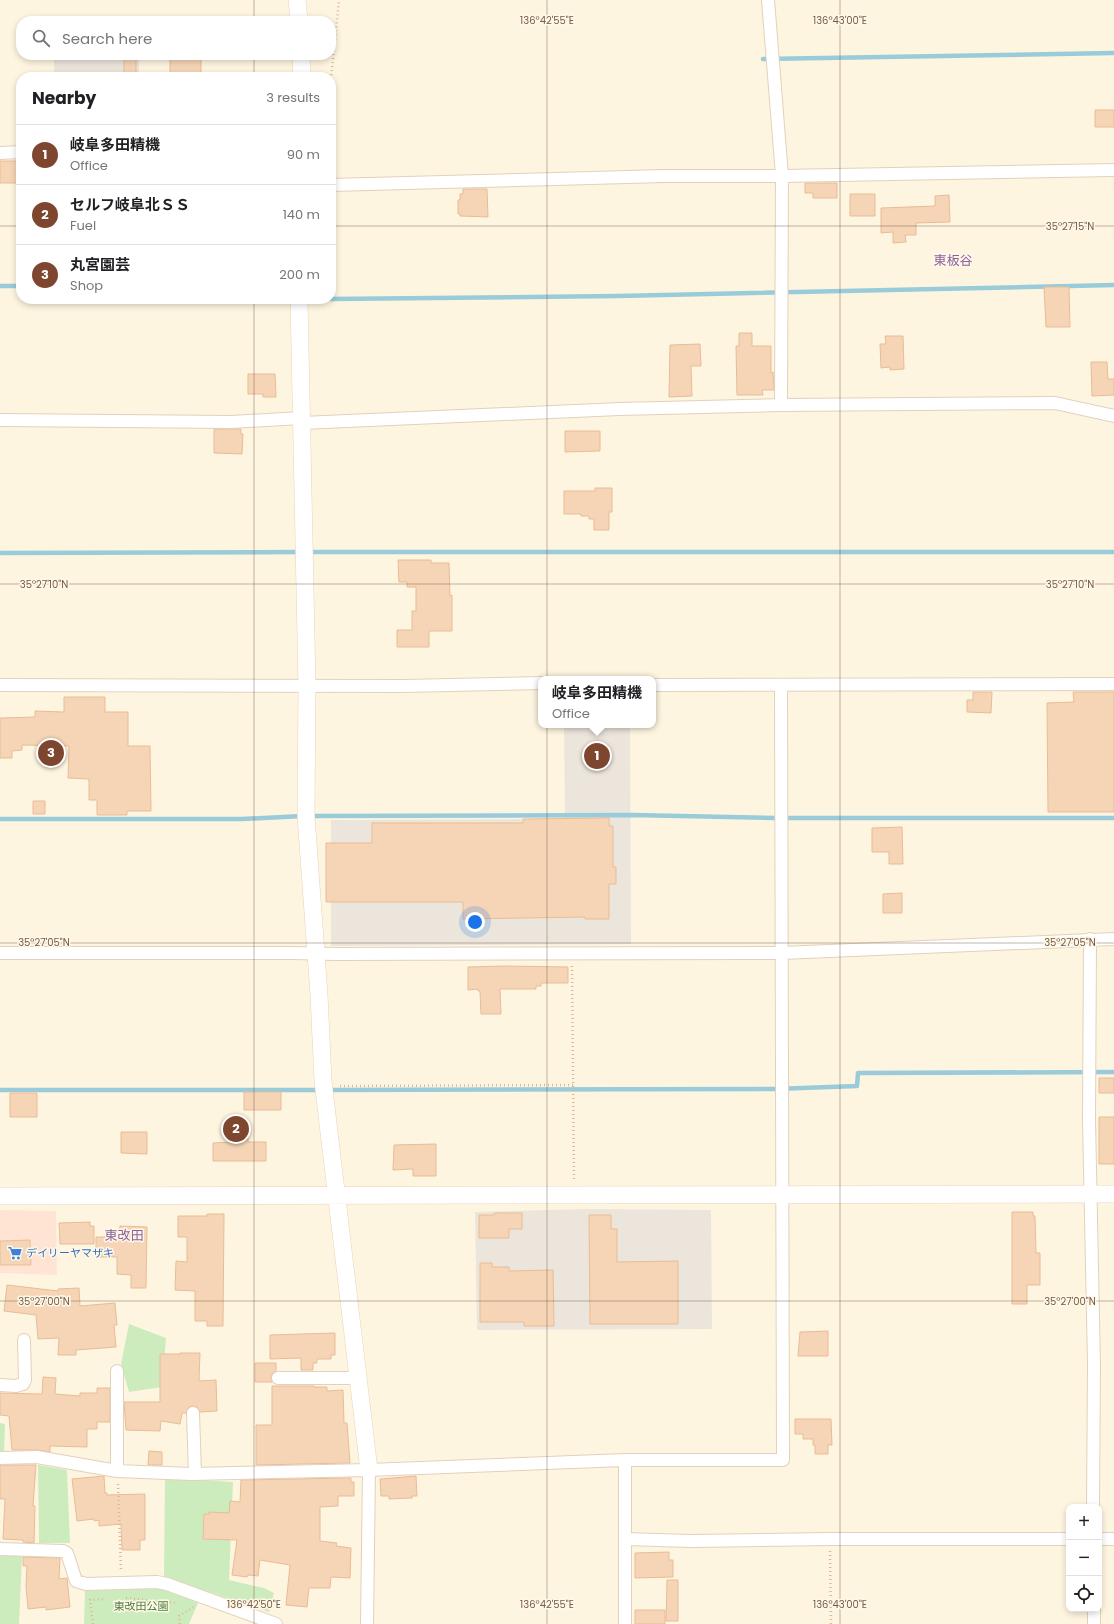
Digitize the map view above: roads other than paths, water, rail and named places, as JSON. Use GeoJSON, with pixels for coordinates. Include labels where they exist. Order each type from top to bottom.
{"type":"FeatureCollection","features":[{"type":"Feature","properties":{"kind":"street"},"geometry":{"type":"LineString","coordinates":[[297,0],[299,16]]}},
{"type":"Feature","properties":{"kind":"street"},"geometry":{"type":"LineString","coordinates":[[768,0],[782,176],[781,405]]}},
{"type":"Feature","properties":{"kind":"street"},"geometry":{"type":"LineString","coordinates":[[301,60],[302,72]]}},
{"type":"Feature","properties":{"kind":"street"},"geometry":{"type":"LineString","coordinates":[[0,152],[16,152]]}},
{"type":"Feature","properties":{"kind":"street"},"geometry":{"type":"LineString","coordinates":[[336,185],[664,176],[782,176],[1114,170]]}},
{"type":"Feature","properties":{"kind":"street"},"geometry":{"type":"LineString","coordinates":[[299,304],[307,686],[306,816],[324,1086],[369,1470],[367,1624]]}},
{"type":"Feature","properties":{"kind":"street"},"geometry":{"type":"LineString","coordinates":[[0,420],[231,422],[781,405],[1055,403],[1114,416]]}},
{"type":"Feature","properties":{"kind":"street"},"geometry":{"type":"LineString","coordinates":[[0,685],[307,686],[538,683]]}},
{"type":"Feature","properties":{"kind":"street"},"geometry":{"type":"LineString","coordinates":[[656,685],[781,686],[1114,684]]}},
{"type":"Feature","properties":{"kind":"street"},"geometry":{"type":"LineString","coordinates":[[0,1458],[37,1457],[117,1471],[195,1474],[369,1470],[625,1460],[783,1460],[784,1194],[781,686]]}},
{"type":"Feature","properties":{"kind":"street"},"geometry":{"type":"LineString","coordinates":[[1090,939],[1089,1194],[1094,1365],[1093,1504]]}},
{"type":"Feature","properties":{"kind":"street"},"geometry":{"type":"LineString","coordinates":[[0,953],[782,953],[1114,939]]}},
{"type":"Feature","properties":{"kind":"street"},"geometry":{"type":"LineString","coordinates":[[0,1196],[1114,1194]]}},
{"type":"Feature","properties":{"kind":"street"},"geometry":{"type":"LineString","coordinates":[[0,1385],[16,1386],[23,1384],[25,1380],[24,1340]]}},
{"type":"Feature","properties":{"kind":"street"},"geometry":{"type":"LineString","coordinates":[[117,1371],[117,1471]]}},
{"type":"Feature","properties":{"kind":"street"},"geometry":{"type":"LineString","coordinates":[[278,1378],[358,1378]]}},
{"type":"Feature","properties":{"kind":"street"},"geometry":{"type":"LineString","coordinates":[[193,1413],[195,1474]]}},
{"type":"Feature","properties":{"kind":"street"},"geometry":{"type":"LineString","coordinates":[[625,1460],[625,1624]]}},
{"type":"Feature","properties":{"kind":"street"},"geometry":{"type":"LineString","coordinates":[[1102,1539],[1114,1538]]}},
{"type":"Feature","properties":{"kind":"street"},"geometry":{"type":"LineString","coordinates":[[625,1539],[690,1541],[830,1539],[1066,1539]]}},
{"type":"Feature","properties":{"kind":"street"},"geometry":{"type":"LineString","coordinates":[[0,1549],[63,1551],[67,1553],[76,1581],[86,1584],[157,1582],[167,1584],[276,1624]]}},
{"type":"Feature","properties":{"kind":"street"},"geometry":{"type":"LineString","coordinates":[[1094,1612],[1094,1624]]}},
{"type":"Feature","properties":{"kind":"waterway"},"geometry":{"type":"LineString","coordinates":[[763,59],[1114,53]]}},
{"type":"Feature","properties":{"kind":"waterway"},"geometry":{"type":"LineString","coordinates":[[336,299],[618,296],[1114,285]]}},
{"type":"Feature","properties":{"kind":"waterway"},"geometry":{"type":"LineString","coordinates":[[0,286],[16,286]]}},
{"type":"Feature","properties":{"kind":"waterway"},"geometry":{"type":"LineString","coordinates":[[0,553],[300,552]]}},
{"type":"Feature","properties":{"kind":"waterway"},"geometry":{"type":"LineString","coordinates":[[308,552],[1114,552]]}},
{"type":"Feature","properties":{"kind":"waterway"},"geometry":{"type":"LineString","coordinates":[[310,816],[633,815],[775,818],[1114,818]]}},
{"type":"Feature","properties":{"kind":"waterway"},"geometry":{"type":"LineString","coordinates":[[0,819],[242,819],[302,816]]}},
{"type":"Feature","properties":{"kind":"waterway"},"geometry":{"type":"LineString","coordinates":[[328,1090],[775,1089],[857,1086],[858,1073],[1114,1072]]}},
{"type":"Feature","properties":{"kind":"waterway"},"geometry":{"type":"LineString","coordinates":[[0,1090],[320,1090]]}},
{"type":"Feature","properties":{"kind":"place","name":"丸宮園芸"},"geometry":{"type":"Point","coordinates":[51,753]}},
{"type":"Feature","properties":{"kind":"place","name":"岐阜多田精機"},"geometry":{"type":"Point","coordinates":[597,756]}},
{"type":"Feature","properties":{"kind":"place","name":"セルフ岐阜北ＳＳ"},"geometry":{"type":"Point","coordinates":[236,1129]}},
{"type":"Feature","properties":{"kind":"place","name":"デイリーヤマザキ"},"geometry":{"type":"Point","coordinates":[15,1253]}},
{"type":"Feature","properties":{"kind":"district","name":"東板谷"},"geometry":{"type":"Point","coordinates":[953,260]}},
{"type":"Feature","properties":{"kind":"district","name":"東改田"},"geometry":{"type":"Point","coordinates":[124,1235]}},
{"type":"Feature","properties":{"kind":"park label","name":"東改田公園"},"geometry":{"type":"Point","coordinates":[141,1606]}}]}
